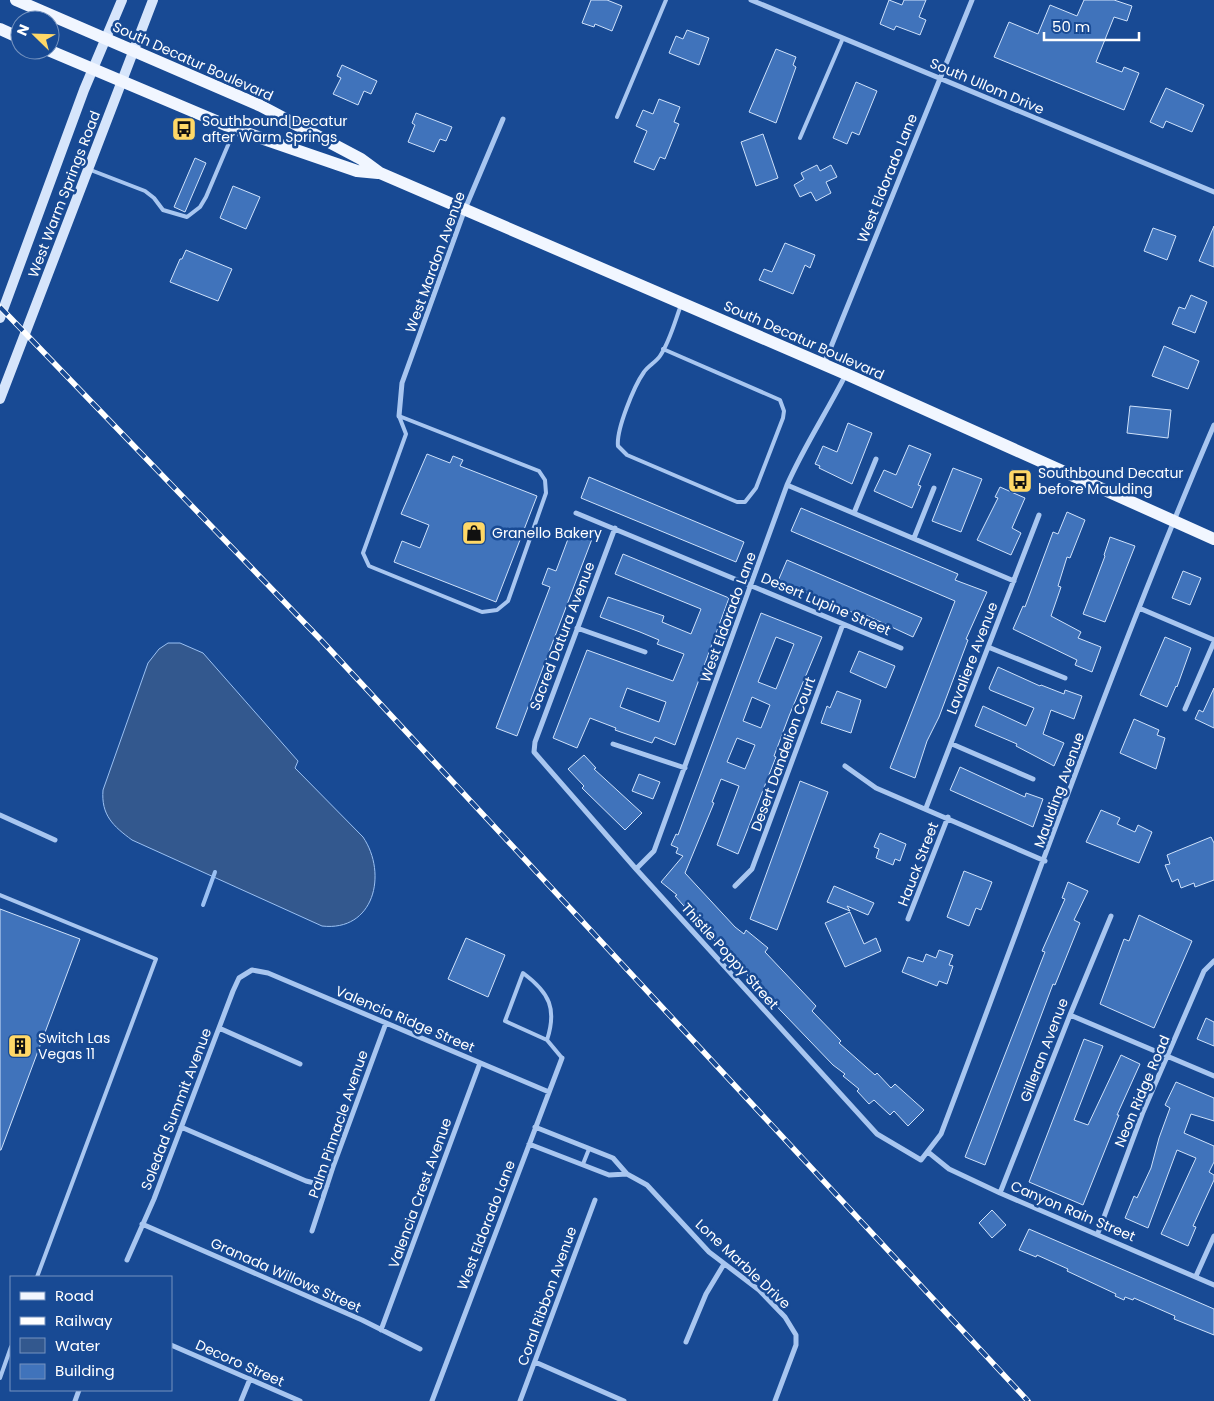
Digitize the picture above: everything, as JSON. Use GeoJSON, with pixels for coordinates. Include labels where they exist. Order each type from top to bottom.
{"type":"FeatureCollection","features":[{"type":"Feature","properties":{"kind":"main road","name":"South Decatur Boulevard"},"geometry":{"type":"LineString","coordinates":[[16,0],[261,106],[361,159],[380,174]]}},
{"type":"Feature","properties":{"kind":"main road","name":"West Warm Springs Road"},"geometry":{"type":"LineString","coordinates":[[0,318],[92,69],[122,0]]}},
{"type":"Feature","properties":{"kind":"main road","name":"West Warm Springs Road"},"geometry":{"type":"LineString","coordinates":[[0,399],[154,0]]}},
{"type":"Feature","properties":{"kind":"main road","name":"South Decatur Boulevard"},"geometry":{"type":"LineString","coordinates":[[60,55],[235,129],[357,171],[380,174],[466,209],[824,364],[1214,539]]}},
{"type":"Feature","properties":{"kind":"street","name":"South Ullom Drive"},"geometry":{"type":"LineString","coordinates":[[751,0],[1214,192]]}},
{"type":"Feature","properties":{"kind":"street","name":"West Eldorado Lane"},"geometry":{"type":"LineString","coordinates":[[824,364],[972,0]]}},
{"type":"Feature","properties":{"kind":"street","name":"West Mardon Avenue"},"geometry":{"type":"LineString","coordinates":[[399,416],[402,383],[466,209],[503,119]]}},
{"type":"Feature","properties":{"kind":"street","name":"West Eldorado Lane"},"geometry":{"type":"LineString","coordinates":[[636,869],[654,851],[787,485],[799,458],[823,420],[846,374]]}},
{"type":"Feature","properties":{"kind":"street","name":"Maulding Avenue"},"geometry":{"type":"LineString","coordinates":[[922,1160],[941,1134],[1173,521],[1214,425]]}},
{"type":"Feature","properties":{"kind":"street"},"geometry":{"type":"LineString","coordinates":[[854,513],[876,459]]}},
{"type":"Feature","properties":{"kind":"street"},"geometry":{"type":"LineString","coordinates":[[787,485],[1014,581]]}},
{"type":"Feature","properties":{"kind":"street"},"geometry":{"type":"LineString","coordinates":[[914,538],[934,488]]}},
{"type":"Feature","properties":{"kind":"street","name":"Desert Lupine Street"},"geometry":{"type":"LineString","coordinates":[[576,513],[901,648]]}},
{"type":"Feature","properties":{"kind":"street","name":"Lavaliere Avenue"},"geometry":{"type":"LineString","coordinates":[[926,808],[1039,515]]}},
{"type":"Feature","properties":{"kind":"street","name":"Sacred Datura Avenue"},"geometry":{"type":"LineString","coordinates":[[534,752],[534,742],[615,528]]}},
{"type":"Feature","properties":{"kind":"street"},"geometry":{"type":"LineString","coordinates":[[1140,608],[1214,641],[1185,709]]}},
{"type":"Feature","properties":{"kind":"street","name":"Desert Dandelion Court"},"geometry":{"type":"LineString","coordinates":[[736,886],[752,870],[843,624]]}},
{"type":"Feature","properties":{"kind":"street"},"geometry":{"type":"LineString","coordinates":[[577,628],[645,652]]}},
{"type":"Feature","properties":{"kind":"street"},"geometry":{"type":"LineString","coordinates":[[988,647],[1065,678]]}},
{"type":"Feature","properties":{"kind":"street"},"geometry":{"type":"LineString","coordinates":[[613,744],[684,768]]}},
{"type":"Feature","properties":{"kind":"street"},"geometry":{"type":"LineString","coordinates":[[952,744],[1033,779]]}},
{"type":"Feature","properties":{"kind":"street","name":"Thistle Poppy Street"},"geometry":{"type":"LineString","coordinates":[[534,752],[636,869],[877,1134],[922,1160]]}},
{"type":"Feature","properties":{"kind":"street","name":"Hauck Street"},"geometry":{"type":"LineString","coordinates":[[845,766],[876,788],[948,817],[1045,861]]}},
{"type":"Feature","properties":{"kind":"street"},"geometry":{"type":"LineString","coordinates":[[0,815],[55,840]]}},
{"type":"Feature","properties":{"kind":"street","name":"Hauck Street"},"geometry":{"type":"LineString","coordinates":[[908,919],[948,817]]}},
{"type":"Feature","properties":{"kind":"street","name":"Gilleran Avenue"},"geometry":{"type":"LineString","coordinates":[[1000,1193],[1111,916]]}},
{"type":"Feature","properties":{"kind":"street","name":"Neon Ridge Road"},"geometry":{"type":"LineString","coordinates":[[1098,1233],[1143,1112],[1204,970],[1214,961]]}},
{"type":"Feature","properties":{"kind":"street","name":"Valencia Ridge Street"},"geometry":{"type":"LineString","coordinates":[[252,970],[268,974],[548,1092]]}},
{"type":"Feature","properties":{"kind":"street","name":"Soledad Summit Avenue"},"geometry":{"type":"LineString","coordinates":[[127,1260],[154,1200],[239,978],[252,970]]}},
{"type":"Feature","properties":{"kind":"street"},"geometry":{"type":"LineString","coordinates":[[1070,1015],[1214,1076]]}},
{"type":"Feature","properties":{"kind":"street","name":"Palm Pinnacle Avenue"},"geometry":{"type":"LineString","coordinates":[[312,1231],[386,1023]]}},
{"type":"Feature","properties":{"kind":"street"},"geometry":{"type":"LineString","coordinates":[[219,1028],[300,1064]]}},
{"type":"Feature","properties":{"kind":"street","name":"West Eldorado Lane"},"geometry":{"type":"LineString","coordinates":[[432,1401],[562,1058]]}},
{"type":"Feature","properties":{"kind":"street","name":"Valencia Crest Avenue"},"geometry":{"type":"LineString","coordinates":[[381,1330],[480,1063]]}},
{"type":"Feature","properties":{"kind":"street"},"geometry":{"type":"LineString","coordinates":[[181,1127],[306,1181],[327,1186]]}},
{"type":"Feature","properties":{"kind":"street","name":"Lone Marble Drive"},"geometry":{"type":"LineString","coordinates":[[535,1127],[613,1158],[627,1174],[647,1186],[709,1252],[759,1290],[785,1317],[796,1335],[796,1345],[775,1401]]}},
{"type":"Feature","properties":{"kind":"street","name":"Lone Marble Drive"},"geometry":{"type":"LineString","coordinates":[[529,1144],[609,1175],[627,1174]]}},
{"type":"Feature","properties":{"kind":"street","name":"Canyon Rain Street"},"geometry":{"type":"LineString","coordinates":[[928,1152],[949,1169],[1000,1193],[1098,1233],[1214,1284]]}},
{"type":"Feature","properties":{"kind":"street","name":"Coral Ribbon Avenue"},"geometry":{"type":"LineString","coordinates":[[520,1401],[595,1200]]}},
{"type":"Feature","properties":{"kind":"street","name":"Granada Willows Street"},"geometry":{"type":"LineString","coordinates":[[142,1224],[362,1320],[420,1349]]}},
{"type":"Feature","properties":{"kind":"street"},"geometry":{"type":"LineString","coordinates":[[1196,1276],[1214,1236]]}},
{"type":"Feature","properties":{"kind":"street"},"geometry":{"type":"LineString","coordinates":[[686,1342],[706,1294],[724,1264]]}},
{"type":"Feature","properties":{"kind":"street","name":"Decoro Street"},"geometry":{"type":"LineString","coordinates":[[172,1345],[300,1401]]}},
{"type":"Feature","properties":{"kind":"street"},"geometry":{"type":"LineString","coordinates":[[535,1362],[624,1401]]}},
{"type":"Feature","properties":{"kind":"street"},"geometry":{"type":"LineString","coordinates":[[241,1401],[250,1379]]}},
{"type":"Feature","properties":{"kind":"lane"},"geometry":{"type":"LineString","coordinates":[[617,118],[666,0]]}},
{"type":"Feature","properties":{"kind":"lane"},"geometry":{"type":"LineString","coordinates":[[800,138],[843,38]]}},
{"type":"Feature","properties":{"kind":"lane"},"geometry":{"type":"LineString","coordinates":[[88,169],[144,191],[154,198],[163,210],[187,217],[200,207],[206,197],[235,129]]}},
{"type":"Feature","properties":{"kind":"lane"},"geometry":{"type":"LineString","coordinates":[[663,349],[771,394],[782,404],[783,418],[756,488],[745,502],[737,502],[627,455],[618,446],[620,430],[640,378],[661,355],[663,349],[682,303]]}},
{"type":"Feature","properties":{"kind":"lane"},"geometry":{"type":"LineString","coordinates":[[399,416],[539,471],[545,480],[546,493],[508,601],[497,610],[482,612],[369,566],[363,553],[406,434],[399,416]]}},
{"type":"Feature","properties":{"kind":"lane"},"geometry":{"type":"LineString","coordinates":[[0,895],[156,959],[37,1276]]}},
{"type":"Feature","properties":{"kind":"lane"},"geometry":{"type":"LineString","coordinates":[[547,1040],[553,1019],[552,1011],[548,1001],[534,981],[524,973],[505,1021],[547,1040],[562,1058]]}},
{"type":"Feature","properties":{"kind":"lane"},"geometry":{"type":"LineString","coordinates":[[583,1164],[589,1149]]}},
{"type":"Feature","properties":{"kind":"lane"},"geometry":{"type":"LineString","coordinates":[[0,1378],[10,1351]]}},
{"type":"Feature","properties":{"kind":"water"},"geometry":{"type":"Polygon","coordinates":[[[168,643],[180,643],[203,653],[298,761],[295,768],[363,837],[371,852],[375,883],[371,898],[364,910],[354,920],[340,925],[322,926],[132,840],[114,825],[106,813],[103,790],[148,663],[159,649],[168,643]]]}},
{"type":"Feature","properties":{"kind":"building"},"geometry":{"type":"Polygon","coordinates":[[[591,0],[607,0],[622,6],[612,31],[595,24],[594,27],[582,23],[591,0]]]}},
{"type":"Feature","properties":{"kind":"building"},"geometry":{"type":"Polygon","coordinates":[[[889,0],[902,5],[904,0],[926,0],[919,17],[926,20],[920,35],[896,26],[894,30],[880,24],[889,0]]]}},
{"type":"Feature","properties":{"kind":"building"},"geometry":{"type":"Polygon","coordinates":[[[1084,0],[1114,0],[1132,6],[1127,21],[1114,17],[1096,62],[1122,72],[1124,67],[1139,73],[1124,110],[994,57],[1009,22],[1038,34],[1050,5],[1077,16],[1084,0]]]}},
{"type":"Feature","properties":{"kind":"building"},"geometry":{"type":"Polygon","coordinates":[[[687,30],[709,38],[699,65],[669,53],[676,36],[683,39],[687,30]]]}},
{"type":"Feature","properties":{"kind":"building"},"geometry":{"type":"Polygon","coordinates":[[[776,49],[796,57],[793,65],[796,67],[776,123],[749,112],[776,49]]]}},
{"type":"Feature","properties":{"kind":"building"},"geometry":{"type":"Polygon","coordinates":[[[342,65],[377,81],[371,94],[364,91],[358,105],[333,94],[341,78],[337,76],[342,65]]]}},
{"type":"Feature","properties":{"kind":"building"},"geometry":{"type":"Polygon","coordinates":[[[856,82],[877,91],[859,135],[852,132],[847,144],[833,138],[856,82]]]}},
{"type":"Feature","properties":{"kind":"building"},"geometry":{"type":"Polygon","coordinates":[[[1166,88],[1204,105],[1192,132],[1166,121],[1163,128],[1150,122],[1166,88]]]}},
{"type":"Feature","properties":{"kind":"building"},"geometry":{"type":"Polygon","coordinates":[[[659,99],[680,107],[674,122],[679,124],[665,159],[660,157],[654,170],[634,162],[647,131],[636,126],[643,110],[653,114],[659,99]]]}},
{"type":"Feature","properties":{"kind":"building"},"geometry":{"type":"Polygon","coordinates":[[[416,113],[452,127],[446,141],[440,139],[434,152],[408,142],[415,125],[412,123],[416,113]]]}},
{"type":"Feature","properties":{"kind":"building"},"geometry":{"type":"Polygon","coordinates":[[[763,134],[778,178],[756,186],[741,142],[763,134]]]}},
{"type":"Feature","properties":{"kind":"building"},"geometry":{"type":"Polygon","coordinates":[[[195,158],[206,163],[185,212],[174,207],[195,158]]]}},
{"type":"Feature","properties":{"kind":"building"},"geometry":{"type":"Polygon","coordinates":[[[817,165],[820,171],[831,165],[837,177],[826,182],[831,193],[816,201],[811,192],[800,197],[794,185],[804,179],[801,173],[817,165]]]}},
{"type":"Feature","properties":{"kind":"building"},"geometry":{"type":"Polygon","coordinates":[[[233,186],[260,197],[246,229],[220,218],[233,186]]]}},
{"type":"Feature","properties":{"kind":"building"},"geometry":{"type":"Polygon","coordinates":[[[1214,226],[1214,267],[1199,261],[1214,226]]]}},
{"type":"Feature","properties":{"kind":"building"},"geometry":{"type":"Polygon","coordinates":[[[1153,228],[1176,236],[1167,260],[1144,251],[1153,228]]]}},
{"type":"Feature","properties":{"kind":"building"},"geometry":{"type":"Polygon","coordinates":[[[785,243],[815,255],[810,268],[805,265],[793,294],[759,280],[764,269],[772,272],[785,243]]]}},
{"type":"Feature","properties":{"kind":"building"},"geometry":{"type":"Polygon","coordinates":[[[186,250],[232,269],[218,301],[170,282],[186,250]]]}},
{"type":"Feature","properties":{"kind":"building"},"geometry":{"type":"Polygon","coordinates":[[[1191,295],[1207,302],[1195,333],[1172,324],[1179,307],[1185,309],[1191,295]]]}},
{"type":"Feature","properties":{"kind":"building"},"geometry":{"type":"Polygon","coordinates":[[[1164,346],[1199,361],[1188,389],[1152,376],[1164,346]]]}},
{"type":"Feature","properties":{"kind":"building"},"geometry":{"type":"Polygon","coordinates":[[[1130,406],[1171,410],[1168,438],[1127,433],[1130,406]]]}},
{"type":"Feature","properties":{"kind":"building"},"geometry":{"type":"Polygon","coordinates":[[[848,423],[872,433],[852,484],[819,468],[820,466],[815,464],[823,446],[837,452],[848,423]]]}},
{"type":"Feature","properties":{"kind":"building"},"geometry":{"type":"Polygon","coordinates":[[[909,445],[931,454],[918,485],[921,486],[912,508],[874,491],[884,470],[896,475],[909,445]]]}},
{"type":"Feature","properties":{"kind":"building","name":"Granello Bakery"},"geometry":{"type":"Polygon","coordinates":[[[427,454],[450,463],[453,456],[463,460],[460,466],[537,496],[496,602],[394,562],[402,541],[420,548],[429,525],[401,514],[427,454]]]}},
{"type":"Feature","properties":{"kind":"building"},"geometry":{"type":"Polygon","coordinates":[[[953,468],[982,479],[961,532],[932,521],[953,468]]]}},
{"type":"Feature","properties":{"kind":"building"},"geometry":{"type":"Polygon","coordinates":[[[589,477],[744,542],[736,562],[581,498],[589,477]]]}},
{"type":"Feature","properties":{"kind":"building"},"geometry":{"type":"Polygon","coordinates":[[[1000,487],[1025,498],[1012,528],[1021,533],[1011,555],[977,540],[998,498],[995,497],[1000,487]]]}},
{"type":"Feature","properties":{"kind":"building"},"geometry":{"type":"Polygon","coordinates":[[[801,508],[958,574],[955,580],[987,592],[966,639],[968,640],[939,717],[927,741],[915,778],[890,768],[955,601],[791,531],[801,508]]]}},
{"type":"Feature","properties":{"kind":"building"},"geometry":{"type":"Polygon","coordinates":[[[1067,512],[1085,520],[1070,558],[1067,557],[1058,586],[1061,587],[1051,616],[1081,632],[1078,638],[1101,647],[1092,672],[1075,665],[1077,660],[1013,629],[1023,606],[1025,607],[1053,532],[1058,534],[1067,512]]]}},
{"type":"Feature","properties":{"kind":"building"},"geometry":{"type":"Polygon","coordinates":[[[571,531],[592,539],[517,736],[496,728],[550,587],[542,584],[548,568],[556,571],[571,531]]]}},
{"type":"Feature","properties":{"kind":"building"},"geometry":{"type":"Polygon","coordinates":[[[1110,537],[1135,546],[1105,622],[1083,614],[1105,556],[1110,537]]]}},
{"type":"Feature","properties":{"kind":"building"},"geometry":{"type":"Polygon","coordinates":[[[623,554],[729,598],[675,745],[655,737],[652,743],[615,730],[616,728],[590,718],[577,748],[553,738],[587,650],[673,681],[684,654],[657,644],[659,640],[600,617],[608,597],[664,616],[662,622],[691,634],[701,609],[615,574],[623,554]],[[627,688],[620,707],[659,722],[666,702],[627,688]]]}},
{"type":"Feature","properties":{"kind":"building"},"geometry":{"type":"Polygon","coordinates":[[[787,560],[922,618],[913,637],[855,610],[854,613],[778,581],[787,560]]]}},
{"type":"Feature","properties":{"kind":"building"},"geometry":{"type":"Polygon","coordinates":[[[1183,571],[1201,578],[1190,605],[1172,598],[1183,571]]]}},
{"type":"Feature","properties":{"kind":"building"},"geometry":{"type":"Polygon","coordinates":[[[761,613],[822,637],[789,716],[774,756],[776,757],[738,854],[717,845],[739,786],[721,779],[712,802],[714,803],[685,873],[735,927],[744,934],[746,930],[768,948],[765,952],[816,1006],[812,1011],[841,1041],[839,1043],[875,1075],[877,1073],[891,1088],[895,1084],[924,1110],[908,1126],[894,1111],[890,1115],[874,1100],[869,1104],[857,1091],[859,1089],[843,1076],[845,1074],[833,1065],[748,974],[734,962],[736,959],[714,940],[675,896],[677,895],[661,882],[683,856],[676,853],[678,848],[671,845],[676,834],[678,835],[761,613]],[[776,637],[758,682],[776,689],[794,644],[776,637]],[[752,697],[743,721],[761,728],[770,705],[752,697]],[[737,738],[727,762],[745,769],[755,745],[737,738]]]}},
{"type":"Feature","properties":{"kind":"building"},"geometry":{"type":"Polygon","coordinates":[[[1165,637],[1191,648],[1177,687],[1167,707],[1140,695],[1165,637]]]}},
{"type":"Feature","properties":{"kind":"building"},"geometry":{"type":"Polygon","coordinates":[[[859,651],[895,666],[886,688],[850,672],[859,651]]]}},
{"type":"Feature","properties":{"kind":"building"},"geometry":{"type":"Polygon","coordinates":[[[998,667],[1040,686],[1064,694],[1065,690],[1082,696],[1074,719],[1051,710],[1043,734],[1064,743],[1054,766],[1016,746],[1017,744],[975,726],[983,706],[1026,726],[1034,708],[990,690],[989,688],[998,667]]]}},
{"type":"Feature","properties":{"kind":"building"},"geometry":{"type":"Polygon","coordinates":[[[1214,688],[1214,728],[1195,719],[1199,710],[1203,712],[1214,688]]]}},
{"type":"Feature","properties":{"kind":"building"},"geometry":{"type":"Polygon","coordinates":[[[837,691],[861,700],[851,733],[821,723],[827,706],[830,708],[837,691]]]}},
{"type":"Feature","properties":{"kind":"building"},"geometry":{"type":"Polygon","coordinates":[[[1134,719],[1159,730],[1157,735],[1165,738],[1156,769],[1120,753],[1134,719]]]}},
{"type":"Feature","properties":{"kind":"building"},"geometry":{"type":"Polygon","coordinates":[[[584,755],[596,768],[594,769],[642,813],[625,830],[582,788],[584,786],[568,769],[584,755]]]}},
{"type":"Feature","properties":{"kind":"building"},"geometry":{"type":"Polygon","coordinates":[[[960,767],[1025,797],[1026,793],[1043,799],[1033,827],[950,790],[960,767]]]}},
{"type":"Feature","properties":{"kind":"building"},"geometry":{"type":"Polygon","coordinates":[[[639,774],[660,782],[653,799],[632,791],[639,774]]]}},
{"type":"Feature","properties":{"kind":"building"},"geometry":{"type":"Polygon","coordinates":[[[800,781],[828,792],[777,930],[750,919],[800,781]]]}},
{"type":"Feature","properties":{"kind":"building"},"geometry":{"type":"Polygon","coordinates":[[[1101,810],[1120,818],[1117,824],[1135,832],[1138,825],[1152,832],[1139,863],[1086,842],[1101,810]]]}},
{"type":"Feature","properties":{"kind":"building"},"geometry":{"type":"Polygon","coordinates":[[[880,833],[906,844],[900,861],[895,859],[893,865],[876,858],[879,849],[874,847],[880,833]]]}},
{"type":"Feature","properties":{"kind":"building"},"geometry":{"type":"Polygon","coordinates":[[[1211,837],[1214,843],[1214,880],[1195,887],[1194,883],[1181,888],[1178,879],[1172,882],[1165,865],[1170,864],[1167,855],[1211,837]]]}},
{"type":"Feature","properties":{"kind":"building"},"geometry":{"type":"Polygon","coordinates":[[[964,871],[992,882],[981,910],[976,908],[969,926],[947,917],[964,871]]]}},
{"type":"Feature","properties":{"kind":"building"},"geometry":{"type":"Polygon","coordinates":[[[1068,882],[1088,891],[1074,920],[1080,923],[1055,985],[1053,984],[985,1165],[965,1157],[1045,952],[1042,951],[1065,899],[1062,898],[1068,882]]]}},
{"type":"Feature","properties":{"kind":"building"},"geometry":{"type":"Polygon","coordinates":[[[834,886],[874,903],[868,915],[847,906],[850,911],[827,902],[834,886]]]}},
{"type":"Feature","properties":{"kind":"building","name":"Switch Las Vegas 11"},"geometry":{"type":"Polygon","coordinates":[[[0,909],[80,939],[1,1150],[0,1150],[0,909]]]}},
{"type":"Feature","properties":{"kind":"building"},"geometry":{"type":"Polygon","coordinates":[[[850,912],[864,944],[876,938],[881,951],[845,967],[825,923],[850,912]]]}},
{"type":"Feature","properties":{"kind":"building"},"geometry":{"type":"Polygon","coordinates":[[[1139,915],[1192,941],[1154,1028],[1100,1004],[1124,939],[1129,941],[1139,915]]]}},
{"type":"Feature","properties":{"kind":"building"},"geometry":{"type":"Polygon","coordinates":[[[466,938],[505,955],[488,997],[448,979],[466,938]]]}},
{"type":"Feature","properties":{"kind":"building"},"geometry":{"type":"Polygon","coordinates":[[[939,950],[953,955],[949,965],[953,966],[947,984],[939,981],[937,986],[902,972],[908,957],[923,962],[926,954],[936,958],[939,950]]]}},
{"type":"Feature","properties":{"kind":"building"},"geometry":{"type":"Polygon","coordinates":[[[1206,1018],[1214,1022],[1214,1046],[1197,1039],[1206,1018]]]}},
{"type":"Feature","properties":{"kind":"building"},"geometry":{"type":"Polygon","coordinates":[[[1084,1039],[1103,1046],[1074,1120],[1088,1125],[1121,1055],[1140,1064],[1117,1115],[1119,1115],[1083,1205],[1029,1182],[1084,1039]]]}},
{"type":"Feature","properties":{"kind":"building"},"geometry":{"type":"Polygon","coordinates":[[[1176,1082],[1214,1098],[1214,1121],[1191,1114],[1184,1133],[1214,1146],[1214,1162],[1209,1172],[1214,1175],[1214,1180],[1193,1226],[1196,1227],[1188,1246],[1161,1234],[1196,1158],[1177,1150],[1148,1228],[1125,1218],[1134,1196],[1137,1198],[1151,1168],[1170,1108],[1165,1105],[1176,1082]]]}},
{"type":"Feature","properties":{"kind":"building"},"geometry":{"type":"Polygon","coordinates":[[[992,1210],[1006,1225],[992,1238],[979,1223],[992,1210]]]}},
{"type":"Feature","properties":{"kind":"building"},"geometry":{"type":"Polygon","coordinates":[[[1029,1229],[1214,1309],[1214,1335],[1174,1319],[1175,1316],[1134,1298],[1133,1300],[1125,1297],[1124,1300],[1115,1296],[1116,1294],[1067,1271],[1068,1269],[1037,1255],[1036,1257],[1019,1250],[1029,1229]]]}},
{"type":"Feature","properties":{"kind":"waterway"},"geometry":{"type":"LineString","coordinates":[[203,905],[215,872]]}},
{"type":"Feature","properties":{"kind":"railway"},"geometry":{"type":"LineString","coordinates":[[0,307],[321,640],[1028,1401]]}},
{"type":"Feature","properties":{"kind":"place","name":"Southbound Decatur after Warm Springs"},"geometry":{"type":"Point","coordinates":[184,129]}},
{"type":"Feature","properties":{"kind":"place","name":"Southbound Decatur before Maulding"},"geometry":{"type":"Point","coordinates":[1020,481]}},
{"type":"Feature","properties":{"kind":"place","name":"Granello Bakery"},"geometry":{"type":"Point","coordinates":[474,533]}},
{"type":"Feature","properties":{"kind":"place","name":"Switch Las Vegas 11"},"geometry":{"type":"Point","coordinates":[20,1046]}}]}
